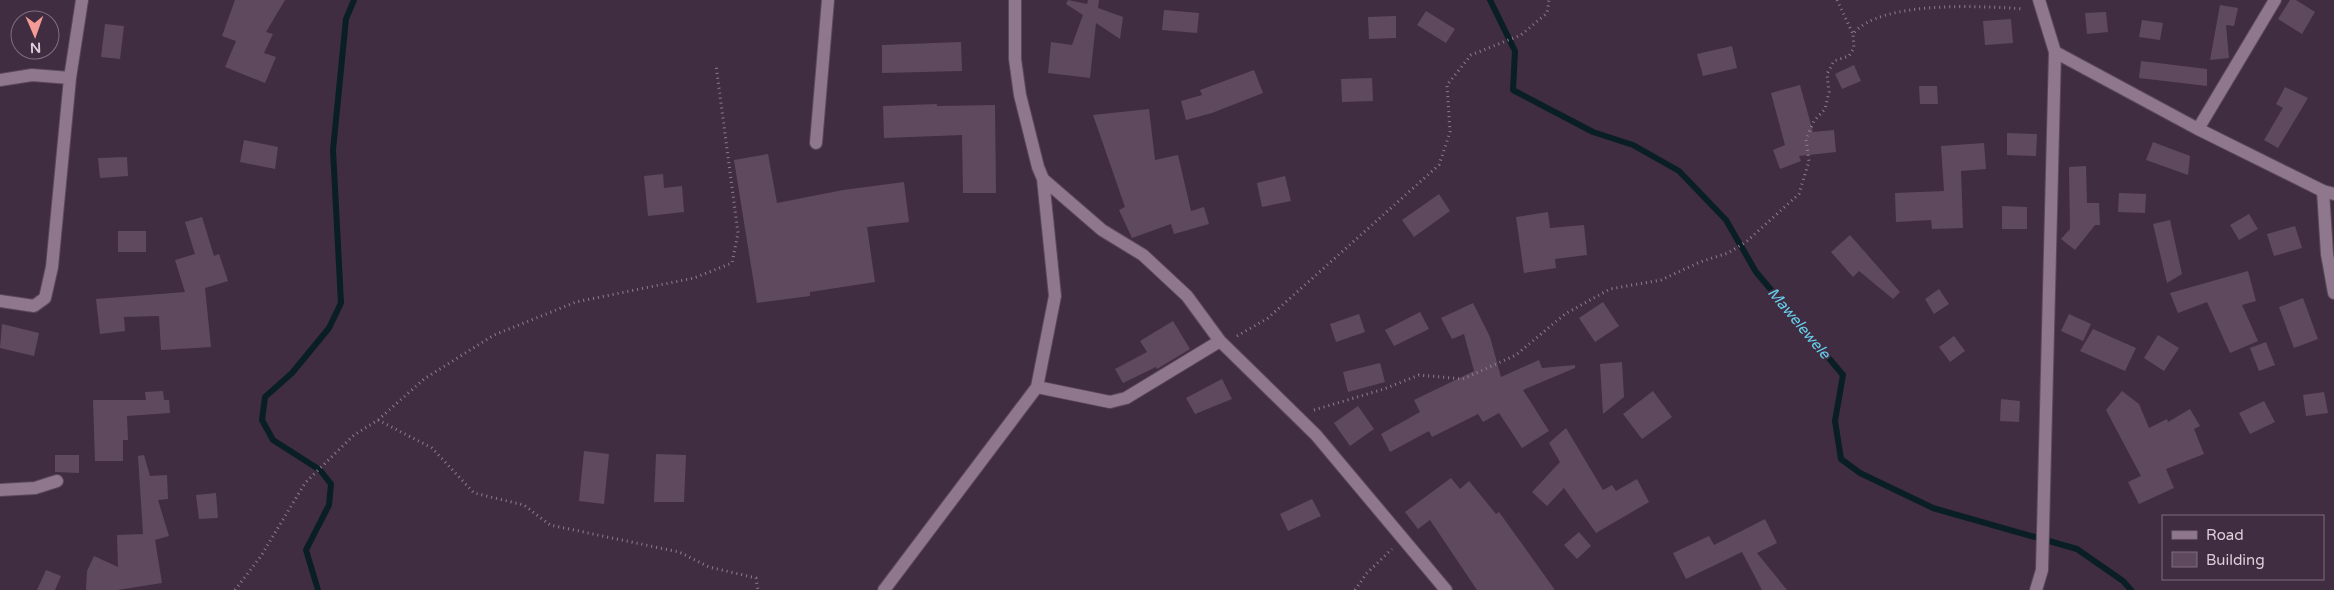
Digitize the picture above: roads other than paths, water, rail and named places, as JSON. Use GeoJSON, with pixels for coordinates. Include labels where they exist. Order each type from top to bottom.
{"type":"FeatureCollection","features":[{"type":"Feature","properties":{"kind":"street"},"geometry":{"type":"LineString","coordinates":[[0,301],[34,306],[45,298],[52,267],[70,78],[82,0]]}},
{"type":"Feature","properties":{"kind":"street"},"geometry":{"type":"LineString","coordinates":[[816,143],[828,0]]}},
{"type":"Feature","properties":{"kind":"street"},"geometry":{"type":"LineString","coordinates":[[884,590],[1037,387],[1055,296],[1043,179],[1036,160],[1020,95],[1015,59],[1015,0]]}},
{"type":"Feature","properties":{"kind":"street"},"geometry":{"type":"LineString","coordinates":[[2198,129],[2275,0]]}},
{"type":"Feature","properties":{"kind":"street"},"geometry":{"type":"LineString","coordinates":[[2036,590],[2042,570],[2055,52],[2039,3]]}},
{"type":"Feature","properties":{"kind":"street"},"geometry":{"type":"LineString","coordinates":[[2055,52],[2198,129],[2328,192],[2327,254],[2334,293]]}},
{"type":"Feature","properties":{"kind":"street"},"geometry":{"type":"LineString","coordinates":[[0,80],[32,75],[70,78]]}},
{"type":"Feature","properties":{"kind":"street"},"geometry":{"type":"LineString","coordinates":[[1043,179],[1102,230],[1143,256],[1186,296],[1222,342],[1316,435],[1446,590]]}},
{"type":"Feature","properties":{"kind":"street"},"geometry":{"type":"LineString","coordinates":[[1037,387],[1110,402],[1126,398],[1150,381],[1222,342]]}},
{"type":"Feature","properties":{"kind":"street"},"geometry":{"type":"LineString","coordinates":[[0,490],[35,488],[57,481]]}},
{"type":"Feature","properties":{"kind":"waterway"},"geometry":{"type":"LineString","coordinates":[[318,590],[306,550],[329,505],[331,484],[320,470],[273,440],[262,420],[265,397],[292,373],[329,328],[341,303],[333,150],[346,19],[354,0]]}},
{"type":"Feature","properties":{"kind":"waterway","name":"Mawelewele"},"geometry":{"type":"LineString","coordinates":[[1490,0],[1515,51],[1513,90],[1593,132],[1633,145],[1679,171],[1726,220],[1756,272],[1843,375],[1835,421],[1841,459],[1860,473],[1933,508],[2077,549],[2123,581],[2131,590]]}}]}
